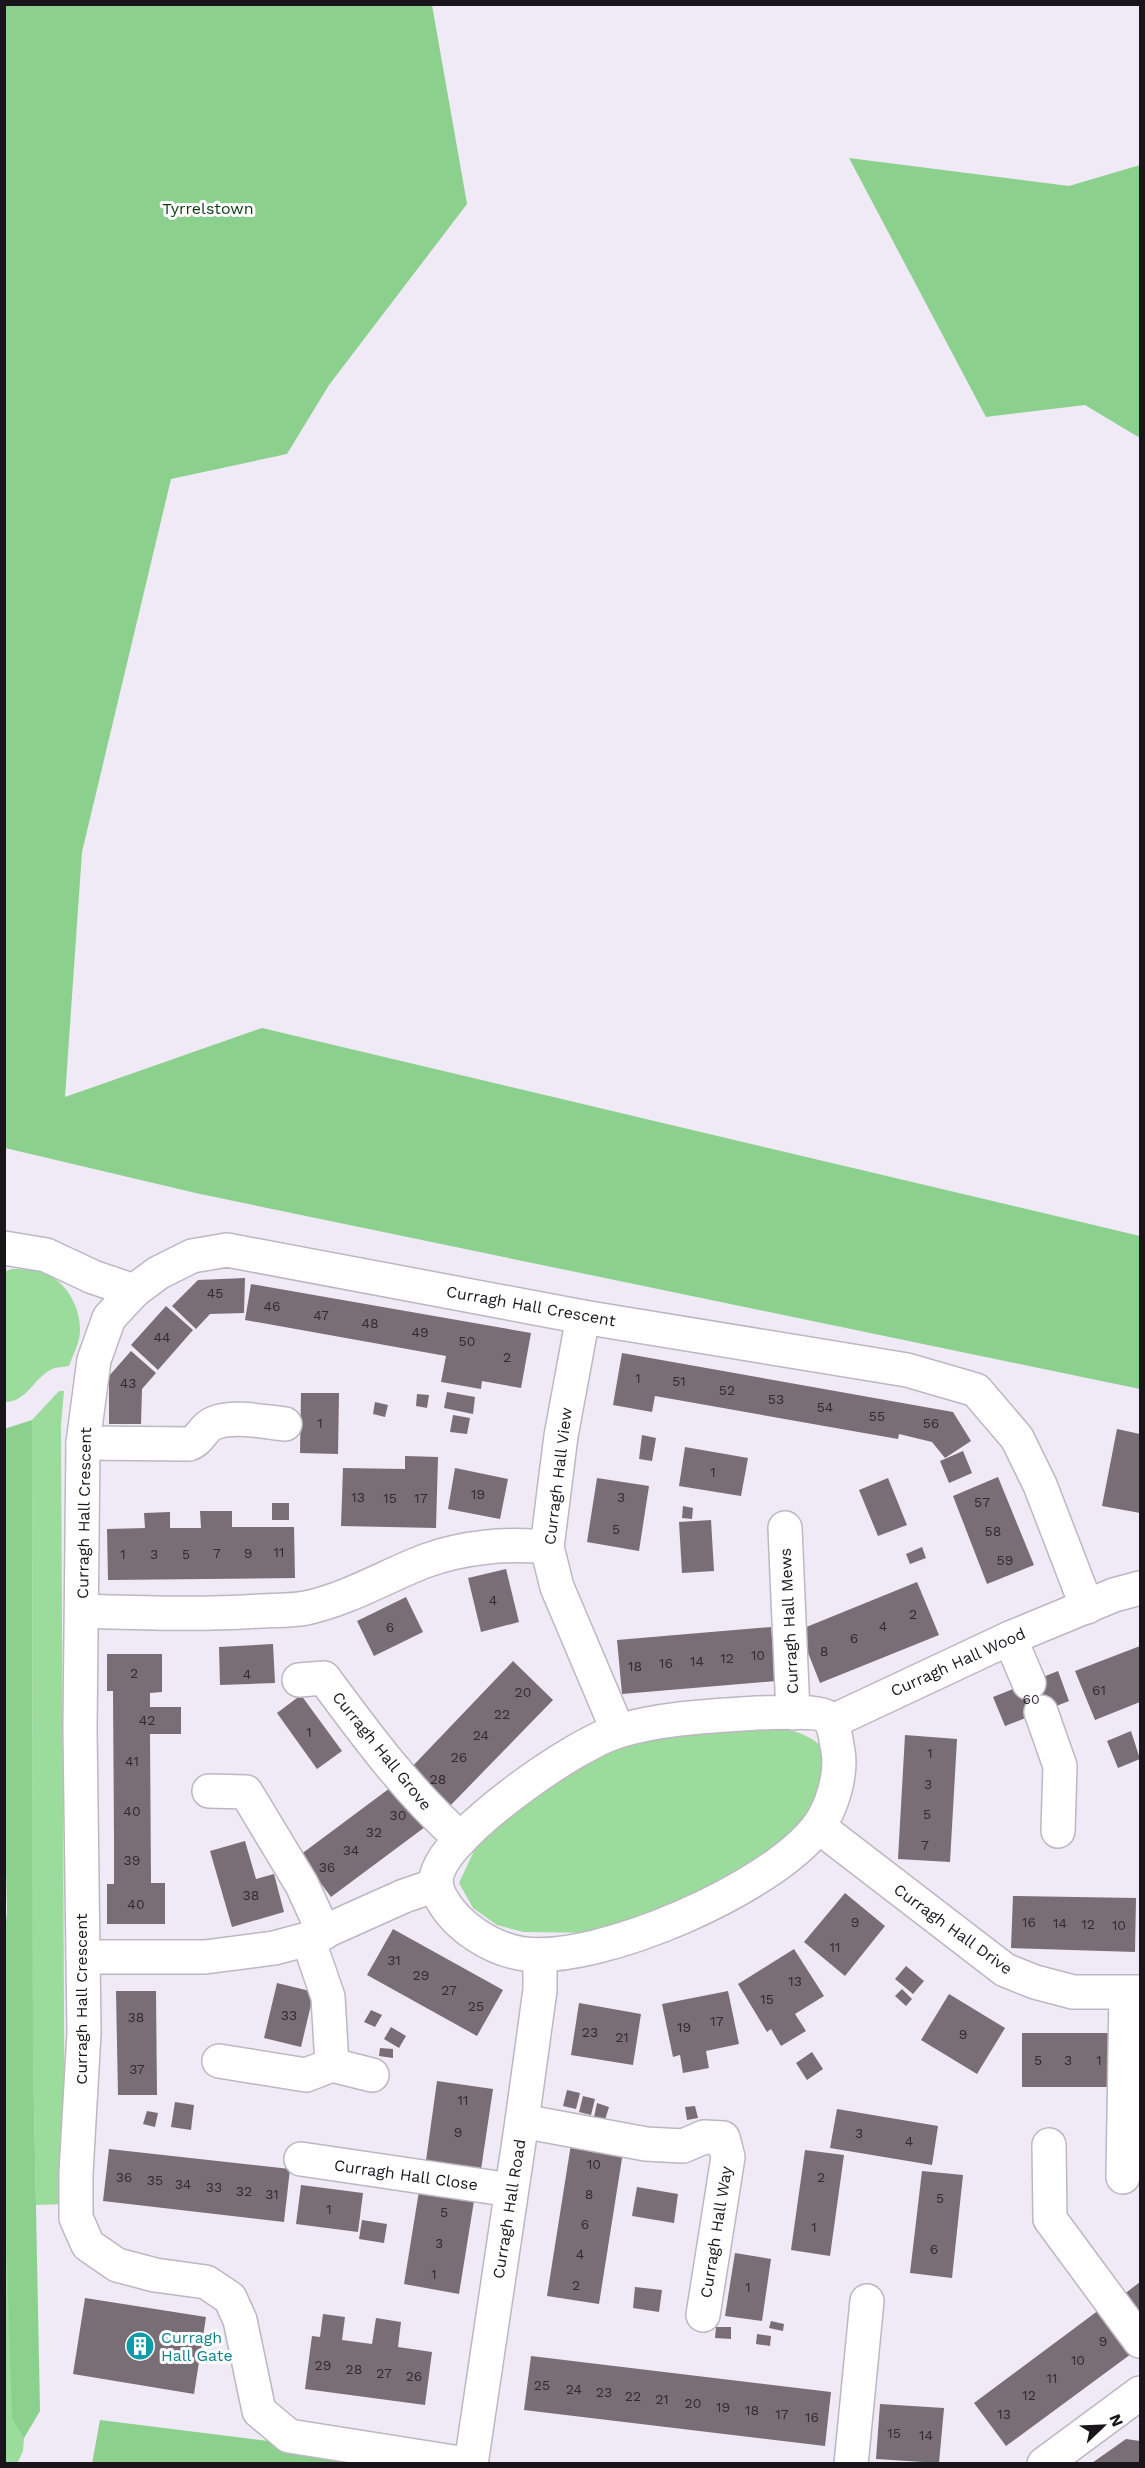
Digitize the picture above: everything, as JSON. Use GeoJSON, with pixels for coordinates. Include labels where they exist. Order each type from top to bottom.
{"type":"FeatureCollection","features":[{"type":"Feature","properties":{"kind":"street"},"geometry":{"type":"LineString","coordinates":[[4,1248],[45,1255],[93,1277],[134,1291]]}},
{"type":"Feature","properties":{"kind":"street","name":"Curragh Hall Crescent"},"geometry":{"type":"LineString","coordinates":[[466,2463],[289,2436],[259,2412],[240,2320],[230,2298],[206,2282],[117,2265],[88,2245],[76,2218],[76,2173],[84,2033],[80,1729],[83,1443],[94,1360],[109,1318],[134,1291],[158,1273],[192,1256],[226,1251],[583,1317],[907,1370],[976,1390],[1017,1438],[1040,1485],[1087,1606]]}},
{"type":"Feature","properties":{"kind":"street","name":"Curragh Hall View"},"geometry":{"type":"LineString","coordinates":[[583,1317],[561,1436],[547,1547],[556,1587],[618,1731]]}},
{"type":"Feature","properties":{"kind":"street"},"geometry":{"type":"LineString","coordinates":[[83,1443],[189,1444],[196,1441],[205,1428],[213,1423],[227,1420],[285,1424]]}},
{"type":"Feature","properties":{"kind":"street","name":"Curragh Hall Mews"},"geometry":{"type":"LineString","coordinates":[[785,1528],[793,1713]]}},
{"type":"Feature","properties":{"kind":"street"},"geometry":{"type":"LineString","coordinates":[[82,1611],[209,1615],[306,1608],[368,1587],[425,1561],[447,1554],[478,1548],[523,1545],[547,1547]]}},
{"type":"Feature","properties":{"kind":"street"},"geometry":{"type":"LineString","coordinates":[[1087,1606],[1140,1588]]}},
{"type":"Feature","properties":{"kind":"street","name":"Curragh Hall Wood"},"geometry":{"type":"LineString","coordinates":[[831,1722],[1010,1638],[1087,1606]]}},
{"type":"Feature","properties":{"kind":"street"},"geometry":{"type":"LineString","coordinates":[[1010,1638],[1035,1697],[1060,1766],[1058,1831]]}},
{"type":"Feature","properties":{"kind":"street","name":"Curragh Hall Grove"},"geometry":{"type":"LineString","coordinates":[[299,1680],[324,1678],[380,1754],[433,1814],[461,1839]]}},
{"type":"Feature","properties":{"kind":"street"},"geometry":{"type":"LineString","coordinates":[[793,1713],[822,1715],[831,1722],[839,1756],[839,1773],[831,1800],[819,1827],[798,1849],[775,1867],[657,1929],[586,1948],[540,1955],[521,1953],[472,1933],[453,1915],[442,1899],[436,1885],[438,1870],[461,1839],[495,1807],[592,1741],[618,1731],[711,1716],[793,1713]]}},
{"type":"Feature","properties":{"kind":"street"},"geometry":{"type":"LineString","coordinates":[[210,1791],[246,1792],[302,1885],[316,1936],[328,1997],[332,2065]]}},
{"type":"Feature","properties":{"kind":"street","name":"Curragh Hall Drive"},"geometry":{"type":"LineString","coordinates":[[819,1827],[1005,1970],[1035,1982],[1073,1992],[1133,1992]]}},
{"type":"Feature","properties":{"kind":"street"},"geometry":{"type":"LineString","coordinates":[[83,1958],[205,1957],[274,1948],[316,1936],[404,1896],[436,1885]]}},
{"type":"Feature","properties":{"kind":"street","name":"Curragh Hall Road"},"geometry":{"type":"LineString","coordinates":[[471,2463],[540,1990],[540,1955]]}},
{"type":"Feature","properties":{"kind":"street"},"geometry":{"type":"LineString","coordinates":[[1123,2177],[1133,1992]]}},
{"type":"Feature","properties":{"kind":"street"},"geometry":{"type":"LineString","coordinates":[[219,2061],[306,2075],[332,2065],[372,2075]]}},
{"type":"Feature","properties":{"kind":"street","name":"Curragh Hall Way"},"geometry":{"type":"LineString","coordinates":[[522,2121],[646,2144],[683,2146],[704,2137],[723,2138],[728,2157],[703,2314]]}},
{"type":"Feature","properties":{"kind":"street"},"geometry":{"type":"LineString","coordinates":[[1049,2145],[1050,2219],[1140,2341]]}},
{"type":"Feature","properties":{"kind":"street","name":"Curragh Hall Close"},"geometry":{"type":"LineString","coordinates":[[301,2159],[511,2190]]}},
{"type":"Feature","properties":{"kind":"street"},"geometry":{"type":"LineString","coordinates":[[851,2463],[867,2301]]}},
{"type":"Feature","properties":{"kind":"street"},"geometry":{"type":"LineString","coordinates":[[1044,2463],[1140,2393]]}},
{"type":"Feature","properties":{"kind":"green space","name":"Tyrrelstown"},"geometry":{"type":"Polygon","coordinates":[[[5,4],[432,5],[467,204],[329,385],[287,454],[171,479],[82,852],[65,1097],[262,1028],[1140,1236],[1140,1389],[200,1194],[5,1148],[5,4]]]}},
{"type":"Feature","properties":{"kind":"green space"},"geometry":{"type":"Polygon","coordinates":[[[849,158],[1069,186],[1140,165],[1140,438],[1085,405],[986,417],[849,158]]]}},
{"type":"Feature","properties":{"kind":"green space"},"geometry":{"type":"Polygon","coordinates":[[[11,1269],[39,1272],[48,1275],[63,1286],[74,1302],[80,1330],[69,1366],[50,1370],[24,1395],[5,1402],[4,1272],[11,1269]]]}},
{"type":"Feature","properties":{"kind":"green space"},"geometry":{"type":"Polygon","coordinates":[[[59,1391],[64,1391],[61,1425],[65,2204],[36,2205],[33,2055],[32,1420],[59,1391]]]}},
{"type":"Feature","properties":{"kind":"green space"},"geometry":{"type":"Polygon","coordinates":[[[32,1420],[33,2055],[40,2411],[24,2438],[12,2418],[5,2201],[4,1944],[7,1912],[4,1792],[4,1429],[32,1420]]]}},
{"type":"Feature","properties":{"kind":"green space"},"geometry":{"type":"Polygon","coordinates":[[[747,1727],[794,1731],[820,1745],[823,1764],[816,1802],[791,1838],[703,1895],[597,1933],[523,1932],[497,1925],[473,1908],[459,1883],[482,1834],[541,1788],[622,1745],[702,1728],[747,1727]]]}},
{"type":"Feature","properties":{"kind":"green space"},"geometry":{"type":"Polygon","coordinates":[[[4,2191],[26,2231],[24,2438],[23,2451],[17,2464],[4,2463],[4,2191]]]}},
{"type":"Feature","properties":{"kind":"green space"},"geometry":{"type":"Polygon","coordinates":[[[100,2420],[454,2464],[92,2464],[100,2420]]]}},
{"type":"Feature","properties":{"kind":"building"},"geometry":{"type":"Polygon","coordinates":[[[245,1278],[244,1313],[210,1314],[196,1329],[172,1306],[198,1280],[245,1278]]]}},
{"type":"Feature","properties":{"kind":"building"},"geometry":{"type":"Polygon","coordinates":[[[251,1284],[531,1333],[521,1388],[482,1381],[481,1389],[441,1382],[446,1356],[245,1320],[251,1284]]]}},
{"type":"Feature","properties":{"kind":"building"},"geometry":{"type":"Polygon","coordinates":[[[166,1306],[193,1330],[158,1370],[131,1345],[166,1306]]]}},
{"type":"Feature","properties":{"kind":"building"},"geometry":{"type":"Polygon","coordinates":[[[131,1351],[156,1373],[142,1389],[141,1424],[109,1424],[109,1376],[131,1351]]]}},
{"type":"Feature","properties":{"kind":"building"},"geometry":{"type":"Polygon","coordinates":[[[622,1353],[953,1412],[971,1441],[945,1458],[932,1442],[899,1434],[898,1439],[655,1396],[652,1412],[613,1405],[622,1353]]]}},
{"type":"Feature","properties":{"kind":"building"},"geometry":{"type":"Polygon","coordinates":[[[447,1392],[475,1397],[473,1414],[444,1408],[447,1392]]]}},
{"type":"Feature","properties":{"kind":"building"},"geometry":{"type":"Polygon","coordinates":[[[301,1393],[339,1393],[338,1454],[300,1453],[301,1393]]]}},
{"type":"Feature","properties":{"kind":"building"},"geometry":{"type":"Polygon","coordinates":[[[417,1394],[429,1395],[427,1408],[416,1406],[417,1394]]]}},
{"type":"Feature","properties":{"kind":"building"},"geometry":{"type":"Polygon","coordinates":[[[375,1402],[388,1405],[385,1417],[373,1414],[375,1402]]]}},
{"type":"Feature","properties":{"kind":"building"},"geometry":{"type":"Polygon","coordinates":[[[453,1415],[470,1418],[467,1434],[450,1432],[453,1415]]]}},
{"type":"Feature","properties":{"kind":"building"},"geometry":{"type":"Polygon","coordinates":[[[1117,1429],[1140,1434],[1140,1513],[1102,1506],[1117,1429]]]}},
{"type":"Feature","properties":{"kind":"building"},"geometry":{"type":"Polygon","coordinates":[[[642,1435],[656,1438],[652,1461],[639,1459],[642,1435]]]}},
{"type":"Feature","properties":{"kind":"building"},"geometry":{"type":"Polygon","coordinates":[[[685,1447],[748,1458],[741,1496],[679,1486],[685,1447]]]}},
{"type":"Feature","properties":{"kind":"building"},"geometry":{"type":"Polygon","coordinates":[[[963,1451],[972,1473],[949,1483],[940,1461],[963,1451]]]}},
{"type":"Feature","properties":{"kind":"building"},"geometry":{"type":"Polygon","coordinates":[[[405,1456],[438,1457],[436,1528],[341,1526],[343,1468],[405,1469],[405,1456]]]}},
{"type":"Feature","properties":{"kind":"building"},"geometry":{"type":"Polygon","coordinates":[[[455,1468],[508,1479],[500,1519],[448,1509],[455,1468]]]}},
{"type":"Feature","properties":{"kind":"building"},"geometry":{"type":"Polygon","coordinates":[[[998,1477],[1034,1565],[987,1584],[953,1496],[998,1477]]]}},
{"type":"Feature","properties":{"kind":"building"},"geometry":{"type":"Polygon","coordinates":[[[597,1478],[649,1486],[639,1551],[587,1542],[597,1478]]]}},
{"type":"Feature","properties":{"kind":"building"},"geometry":{"type":"Polygon","coordinates":[[[888,1478],[907,1525],[878,1536],[859,1490],[888,1478]]]}},
{"type":"Feature","properties":{"kind":"building"},"geometry":{"type":"Polygon","coordinates":[[[272,1503],[289,1503],[289,1520],[272,1520],[272,1503]]]}},
{"type":"Feature","properties":{"kind":"building"},"geometry":{"type":"Polygon","coordinates":[[[683,1506],[693,1508],[692,1519],[682,1518],[683,1506]]]}},
{"type":"Feature","properties":{"kind":"building"},"geometry":{"type":"Polygon","coordinates":[[[200,1511],[232,1511],[232,1527],[294,1527],[295,1578],[108,1580],[107,1529],[145,1528],[144,1513],[170,1512],[170,1528],[201,1528],[200,1511]]]}},
{"type":"Feature","properties":{"kind":"building"},"geometry":{"type":"Polygon","coordinates":[[[711,1520],[714,1571],[682,1573],[679,1522],[711,1520]]]}},
{"type":"Feature","properties":{"kind":"building"},"geometry":{"type":"Polygon","coordinates":[[[922,1547],[926,1558],[910,1564],[906,1554],[922,1547]]]}},
{"type":"Feature","properties":{"kind":"building"},"geometry":{"type":"Polygon","coordinates":[[[506,1569],[519,1622],[481,1632],[468,1578],[506,1569]]]}},
{"type":"Feature","properties":{"kind":"building"},"geometry":{"type":"Polygon","coordinates":[[[917,1582],[939,1635],[820,1683],[799,1630],[917,1582]]]}},
{"type":"Feature","properties":{"kind":"building"},"geometry":{"type":"Polygon","coordinates":[[[406,1597],[423,1632],[374,1656],[357,1621],[406,1597]]]}},
{"type":"Feature","properties":{"kind":"building"},"geometry":{"type":"Polygon","coordinates":[[[771,1627],[776,1681],[622,1694],[617,1640],[771,1627]]]}},
{"type":"Feature","properties":{"kind":"building"},"geometry":{"type":"Polygon","coordinates":[[[273,1644],[275,1683],[220,1685],[219,1647],[273,1644]]]}},
{"type":"Feature","properties":{"kind":"building"},"geometry":{"type":"Polygon","coordinates":[[[1140,1646],[1140,1702],[1095,1720],[1075,1671],[1140,1646]]]}},
{"type":"Feature","properties":{"kind":"building"},"geometry":{"type":"Polygon","coordinates":[[[107,1654],[162,1654],[162,1692],[150,1693],[150,1707],[181,1707],[181,1734],[150,1734],[151,1883],[165,1883],[165,1924],[107,1924],[107,1884],[114,1884],[114,1837],[113,1691],[107,1691],[107,1654]]]}},
{"type":"Feature","properties":{"kind":"building"},"geometry":{"type":"Polygon","coordinates":[[[513,1661],[553,1700],[447,1809],[408,1771],[513,1661]]]}},
{"type":"Feature","properties":{"kind":"building"},"geometry":{"type":"Polygon","coordinates":[[[1058,1671],[1069,1701],[1005,1726],[993,1697],[1058,1671]]]}},
{"type":"Feature","properties":{"kind":"building"},"geometry":{"type":"Polygon","coordinates":[[[301,1695],[342,1751],[317,1769],[277,1713],[301,1695]]]}},
{"type":"Feature","properties":{"kind":"building"},"geometry":{"type":"Polygon","coordinates":[[[1131,1731],[1140,1759],[1118,1768],[1107,1741],[1131,1731]]]}},
{"type":"Feature","properties":{"kind":"building"},"geometry":{"type":"Polygon","coordinates":[[[905,1735],[957,1739],[950,1862],[898,1859],[905,1735]]]}},
{"type":"Feature","properties":{"kind":"building"},"geometry":{"type":"Polygon","coordinates":[[[394,1785],[425,1827],[331,1897],[300,1855],[394,1785]]]}},
{"type":"Feature","properties":{"kind":"building"},"geometry":{"type":"Polygon","coordinates":[[[245,1841],[256,1879],[274,1874],[284,1912],[232,1927],[210,1851],[245,1841]]]}},
{"type":"Feature","properties":{"kind":"building"},"geometry":{"type":"Polygon","coordinates":[[[845,1893],[885,1926],[845,1976],[804,1942],[845,1893]]]}},
{"type":"Feature","properties":{"kind":"building"},"geometry":{"type":"Polygon","coordinates":[[[1013,1896],[1136,1898],[1135,1952],[1011,1948],[1013,1896]]]}},
{"type":"Feature","properties":{"kind":"building"},"geometry":{"type":"Polygon","coordinates":[[[393,1929],[503,1990],[477,2036],[367,1975],[393,1929]]]}},
{"type":"Feature","properties":{"kind":"building"},"geometry":{"type":"Polygon","coordinates":[[[794,1949],[824,1996],[795,2014],[806,2031],[781,2046],[771,2029],[767,2032],[738,1984],[794,1949]]]}},
{"type":"Feature","properties":{"kind":"building"},"geometry":{"type":"Polygon","coordinates":[[[906,1966],[924,1981],[913,1994],[895,1979],[906,1966]]]}},
{"type":"Feature","properties":{"kind":"building"},"geometry":{"type":"Polygon","coordinates":[[[277,1983],[314,1992],[301,2047],[264,2038],[277,1983]]]}},
{"type":"Feature","properties":{"kind":"building"},"geometry":{"type":"Polygon","coordinates":[[[902,1989],[912,1999],[906,2006],[895,1996],[902,1989]]]}},
{"type":"Feature","properties":{"kind":"building"},"geometry":{"type":"Polygon","coordinates":[[[116,1991],[156,1991],[157,2095],[118,2095],[116,1991]]]}},
{"type":"Feature","properties":{"kind":"building"},"geometry":{"type":"Polygon","coordinates":[[[728,1991],[739,2044],[706,2051],[709,2068],[683,2073],[680,2055],[673,2057],[662,2004],[728,1991]]]}},
{"type":"Feature","properties":{"kind":"building"},"geometry":{"type":"Polygon","coordinates":[[[949,1994],[1005,2028],[977,2074],[921,2040],[949,1994]]]}},
{"type":"Feature","properties":{"kind":"building"},"geometry":{"type":"Polygon","coordinates":[[[579,2003],[641,2014],[633,2065],[571,2055],[579,2003]]]}},
{"type":"Feature","properties":{"kind":"building"},"geometry":{"type":"Polygon","coordinates":[[[371,2010],[382,2015],[375,2027],[364,2022],[371,2010]]]}},
{"type":"Feature","properties":{"kind":"building"},"geometry":{"type":"Polygon","coordinates":[[[391,2027],[406,2036],[399,2048],[384,2039],[391,2027]]]}},
{"type":"Feature","properties":{"kind":"building"},"geometry":{"type":"Polygon","coordinates":[[[1022,2033],[1116,2033],[1116,2087],[1022,2087],[1022,2033]]]}},
{"type":"Feature","properties":{"kind":"building"},"geometry":{"type":"Polygon","coordinates":[[[380,2048],[393,2049],[393,2058],[379,2056],[380,2048]]]}},
{"type":"Feature","properties":{"kind":"building"},"geometry":{"type":"Polygon","coordinates":[[[812,2052],[823,2069],[807,2080],[796,2063],[812,2052]]]}},
{"type":"Feature","properties":{"kind":"building"},"geometry":{"type":"Polygon","coordinates":[[[437,2081],[493,2089],[479,2183],[424,2175],[437,2081]]]}},
{"type":"Feature","properties":{"kind":"building"},"geometry":{"type":"Polygon","coordinates":[[[567,2090],[580,2093],[576,2109],[563,2106],[567,2090]]]}},
{"type":"Feature","properties":{"kind":"building"},"geometry":{"type":"Polygon","coordinates":[[[583,2096],[595,2099],[591,2115],[579,2112],[583,2096]]]}},
{"type":"Feature","properties":{"kind":"building"},"geometry":{"type":"Polygon","coordinates":[[[175,2102],[194,2105],[191,2130],[171,2127],[175,2102]]]}},
{"type":"Feature","properties":{"kind":"building"},"geometry":{"type":"Polygon","coordinates":[[[597,2103],[609,2107],[605,2120],[594,2117],[597,2103]]]}},
{"type":"Feature","properties":{"kind":"building"},"geometry":{"type":"Polygon","coordinates":[[[695,2106],[698,2118],[687,2120],[685,2107],[695,2106]]]}},
{"type":"Feature","properties":{"kind":"building"},"geometry":{"type":"Polygon","coordinates":[[[837,2109],[938,2126],[932,2165],[830,2148],[837,2109]]]}},
{"type":"Feature","properties":{"kind":"building"},"geometry":{"type":"Polygon","coordinates":[[[147,2111],[158,2113],[155,2127],[143,2124],[147,2111]]]}},
{"type":"Feature","properties":{"kind":"building"},"geometry":{"type":"Polygon","coordinates":[[[571,2144],[623,2152],[599,2304],[547,2296],[571,2144]]]}},
{"type":"Feature","properties":{"kind":"building"},"geometry":{"type":"Polygon","coordinates":[[[109,2149],[290,2169],[284,2222],[103,2201],[109,2149]]]}},
{"type":"Feature","properties":{"kind":"building"},"geometry":{"type":"Polygon","coordinates":[[[805,2150],[844,2155],[830,2256],[791,2250],[805,2150]]]}},
{"type":"Feature","properties":{"kind":"building"},"geometry":{"type":"Polygon","coordinates":[[[922,2171],[963,2175],[952,2278],[910,2273],[922,2171]]]}},
{"type":"Feature","properties":{"kind":"building"},"geometry":{"type":"Polygon","coordinates":[[[301,2185],[363,2193],[358,2232],[296,2224],[301,2185]]]}},
{"type":"Feature","properties":{"kind":"building"},"geometry":{"type":"Polygon","coordinates":[[[637,2187],[678,2194],[674,2223],[632,2216],[637,2187]]]}},
{"type":"Feature","properties":{"kind":"building"},"geometry":{"type":"Polygon","coordinates":[[[419,2191],[474,2201],[459,2294],[404,2284],[419,2191]]]}},
{"type":"Feature","properties":{"kind":"building"},"geometry":{"type":"Polygon","coordinates":[[[362,2220],[387,2224],[384,2243],[359,2239],[362,2220]]]}},
{"type":"Feature","properties":{"kind":"building"},"geometry":{"type":"Polygon","coordinates":[[[735,2253],[771,2259],[762,2321],[725,2316],[735,2253]]]}},
{"type":"Feature","properties":{"kind":"building"},"geometry":{"type":"Polygon","coordinates":[[[1140,2282],[1140,2318],[1123,2295],[1140,2282]]]}},
{"type":"Feature","properties":{"kind":"building"},"geometry":{"type":"Polygon","coordinates":[[[635,2287],[662,2290],[659,2312],[633,2308],[635,2287]]]}},
{"type":"Feature","properties":{"kind":"building","name":"Curragh Hall Gate"},"geometry":{"type":"Polygon","coordinates":[[[85,2298],[206,2317],[194,2394],[73,2374],[85,2298]]]}},
{"type":"Feature","properties":{"kind":"building"},"geometry":{"type":"Polygon","coordinates":[[[1099,2310],[1131,2354],[1006,2446],[974,2403],[1099,2310]]]}},
{"type":"Feature","properties":{"kind":"building"},"geometry":{"type":"Polygon","coordinates":[[[323,2314],[345,2317],[342,2340],[372,2344],[376,2318],[401,2322],[398,2347],[432,2352],[425,2405],[305,2389],[312,2336],[320,2337],[323,2314]]]}},
{"type":"Feature","properties":{"kind":"building"},"geometry":{"type":"Polygon","coordinates":[[[771,2321],[784,2324],[783,2331],[769,2328],[771,2321]]]}},
{"type":"Feature","properties":{"kind":"building"},"geometry":{"type":"Polygon","coordinates":[[[716,2327],[731,2327],[731,2339],[715,2338],[716,2327]]]}},
{"type":"Feature","properties":{"kind":"building"},"geometry":{"type":"Polygon","coordinates":[[[757,2334],[771,2336],[770,2346],[756,2344],[757,2334]]]}},
{"type":"Feature","properties":{"kind":"building"},"geometry":{"type":"Polygon","coordinates":[[[531,2356],[831,2392],[825,2446],[524,2410],[531,2356]]]}},
{"type":"Feature","properties":{"kind":"building"},"geometry":{"type":"Polygon","coordinates":[[[880,2404],[944,2408],[939,2463],[876,2459],[880,2404]]]}},
{"type":"Feature","properties":{"kind":"building"},"geometry":{"type":"Polygon","coordinates":[[[1126,2439],[1140,2441],[1140,2463],[1092,2463],[1126,2439]]]}},
{"type":"Feature","properties":{"kind":"place","name":"Curragh Hall Gate"},"geometry":{"type":"Point","coordinates":[140,2346]}}]}
